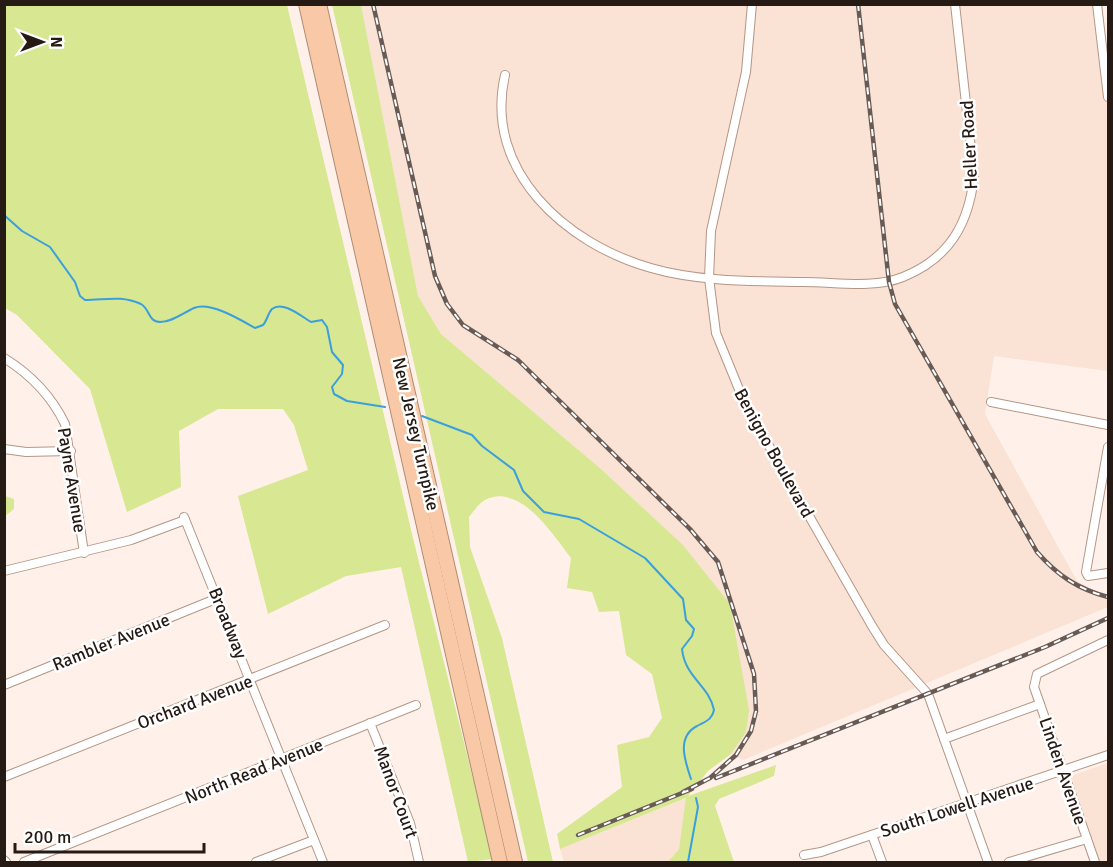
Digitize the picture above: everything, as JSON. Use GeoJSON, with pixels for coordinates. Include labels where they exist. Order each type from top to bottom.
{"type":"FeatureCollection","features":[{"type":"Feature","properties":{"kind":"highway","name":"New Jersey Turnpike"},"geometry":{"type":"LineString","coordinates":[[306,4],[499,858]]}},
{"type":"Feature","properties":{"kind":"highway","name":"New Jersey Turnpike"},"geometry":{"type":"LineString","coordinates":[[319,4],[515,862]]}},
{"type":"Feature","properties":{"kind":"street","name":"Benigno Boulevard"},"geometry":{"type":"LineString","coordinates":[[752,4],[746,72],[711,231],[709,278],[716,333],[745,404],[872,626],[884,645],[928,694],[988,862]]}},
{"type":"Feature","properties":{"kind":"street","name":"Heller Road"},"geometry":{"type":"LineString","coordinates":[[505,75],[500,118],[509,157],[527,185],[556,216],[603,248],[633,262],[685,276],[790,282],[889,282],[924,266],[958,234],[972,199],[974,176],[955,4]]}},
{"type":"Feature","properties":{"kind":"street"},"geometry":{"type":"LineString","coordinates":[[1097,4],[1106,57],[1108,98]]}},
{"type":"Feature","properties":{"kind":"street","name":"Payne Avenue"},"geometry":{"type":"LineString","coordinates":[[4,358],[42,389],[57,408],[65,424],[71,451],[84,553]]}},
{"type":"Feature","properties":{"kind":"street"},"geometry":{"type":"LineString","coordinates":[[991,402],[1108,425]]}},
{"type":"Feature","properties":{"kind":"street"},"geometry":{"type":"LineString","coordinates":[[1108,447],[1086,572],[1091,576],[1108,573]]}},
{"type":"Feature","properties":{"kind":"street"},"geometry":{"type":"LineString","coordinates":[[4,449],[26,452],[71,451]]}},
{"type":"Feature","properties":{"kind":"street","name":"Broadway"},"geometry":{"type":"LineString","coordinates":[[84,553],[185,518],[324,862]]}},
{"type":"Feature","properties":{"kind":"street"},"geometry":{"type":"LineString","coordinates":[[4,571],[84,553]]}},
{"type":"Feature","properties":{"kind":"street","name":"Rambler Avenue"},"geometry":{"type":"LineString","coordinates":[[4,685],[218,598]]}},
{"type":"Feature","properties":{"kind":"street","name":"Orchard Avenue"},"geometry":{"type":"LineString","coordinates":[[4,777],[386,625]]}},
{"type":"Feature","properties":{"kind":"street","name":"Linden Avenue"},"geometry":{"type":"LineString","coordinates":[[1095,862],[1062,771],[1034,680],[1037,674],[1108,640]]}},
{"type":"Feature","properties":{"kind":"street"},"geometry":{"type":"LineString","coordinates":[[944,739],[1040,704]]}},
{"type":"Feature","properties":{"kind":"street","name":"North Read Avenue"},"geometry":{"type":"LineString","coordinates":[[24,862],[416,705]]}},
{"type":"Feature","properties":{"kind":"street","name":"Manor Court"},"geometry":{"type":"LineString","coordinates":[[370,723],[410,823],[419,862]]}},
{"type":"Feature","properties":{"kind":"street","name":"South Lowell Avenue"},"geometry":{"type":"LineString","coordinates":[[804,855],[967,804],[1108,755]]}},
{"type":"Feature","properties":{"kind":"street"},"geometry":{"type":"LineString","coordinates":[[872,835],[882,862]]}},
{"type":"Feature","properties":{"kind":"street"},"geometry":{"type":"LineString","coordinates":[[1009,862],[1087,839]]}},
{"type":"Feature","properties":{"kind":"street"},"geometry":{"type":"LineString","coordinates":[[256,862],[315,840]]}},
{"type":"Feature","properties":{"kind":"shaded area"},"geometry":{"type":"Polygon","coordinates":[[[361,5],[1098,5],[1108,99],[1108,371],[994,356],[985,414],[1077,581],[1108,598],[1108,607],[743,760],[731,754],[746,732],[682,544],[601,469],[441,334],[418,296],[361,5]]]}},
{"type":"Feature","properties":{"kind":"shaded area"},"geometry":{"type":"Polygon","coordinates":[[[1108,763],[1108,862],[1100,862],[1071,776],[1108,763]]]}},
{"type":"Feature","properties":{"kind":"shaded area"},"geometry":{"type":"Polygon","coordinates":[[[687,798],[679,849],[668,862],[564,862],[560,849],[687,798]]]}},
{"type":"Feature","properties":{"kind":"green space"},"geometry":{"type":"Polygon","coordinates":[[[4,5],[287,5],[413,538],[493,859],[468,862],[401,567],[346,576],[268,614],[238,496],[308,470],[294,425],[283,409],[218,409],[179,431],[181,487],[127,512],[90,389],[17,315],[5,308],[4,5]]]}},
{"type":"Feature","properties":{"kind":"green space"},"geometry":{"type":"Polygon","coordinates":[[[332,5],[361,5],[418,296],[441,334],[601,469],[682,544],[730,604],[749,710],[746,732],[731,754],[708,771],[688,796],[776,765],[774,776],[719,799],[715,806],[734,862],[668,862],[679,849],[686,798],[560,849],[557,834],[622,787],[617,745],[649,737],[662,718],[652,674],[626,655],[619,611],[599,612],[592,592],[567,588],[571,558],[545,525],[523,504],[511,498],[498,496],[483,501],[469,517],[470,547],[502,638],[553,862],[528,862],[332,5]]]}},
{"type":"Feature","properties":{"kind":"green space"},"geometry":{"type":"Polygon","coordinates":[[[5,496],[14,499],[14,509],[5,516],[5,496]]]}},
{"type":"Feature","properties":{"kind":"waterway"},"geometry":{"type":"LineString","coordinates":[[4,215],[22,231],[50,247],[75,282],[80,296],[85,300],[134,301],[144,306],[153,320],[160,322],[201,307],[225,312],[255,328],[263,325],[272,309],[276,307],[287,308],[311,322],[322,320],[327,327],[332,352],[343,365],[342,374],[332,387],[334,394],[347,401],[385,407]]}},
{"type":"Feature","properties":{"kind":"waterway"},"geometry":{"type":"LineString","coordinates":[[422,416],[472,435],[482,446],[514,470],[523,491],[544,512],[579,519],[645,558],[683,599],[686,620],[694,629],[692,636],[682,649],[684,659],[707,694],[714,710],[710,718],[686,736],[684,750],[691,779]]}},
{"type":"Feature","properties":{"kind":"waterway"},"geometry":{"type":"LineString","coordinates":[[688,862],[698,807],[696,798]]}},
{"type":"Feature","properties":{"kind":"railway"},"geometry":{"type":"LineString","coordinates":[[373,4],[435,276],[447,304],[463,325],[518,360],[690,529],[718,562],[754,674],[756,711],[751,731],[736,755],[710,778],[683,792]]}},
{"type":"Feature","properties":{"kind":"railway"},"geometry":{"type":"LineString","coordinates":[[858,4],[889,282],[895,304],[1037,552],[1069,580],[1087,590],[1108,597]]}},
{"type":"Feature","properties":{"kind":"railway"},"geometry":{"type":"LineString","coordinates":[[716,778],[1045,647],[1108,618]]}},
{"type":"Feature","properties":{"kind":"railway"},"geometry":{"type":"LineString","coordinates":[[578,835],[692,789]]}}]}
